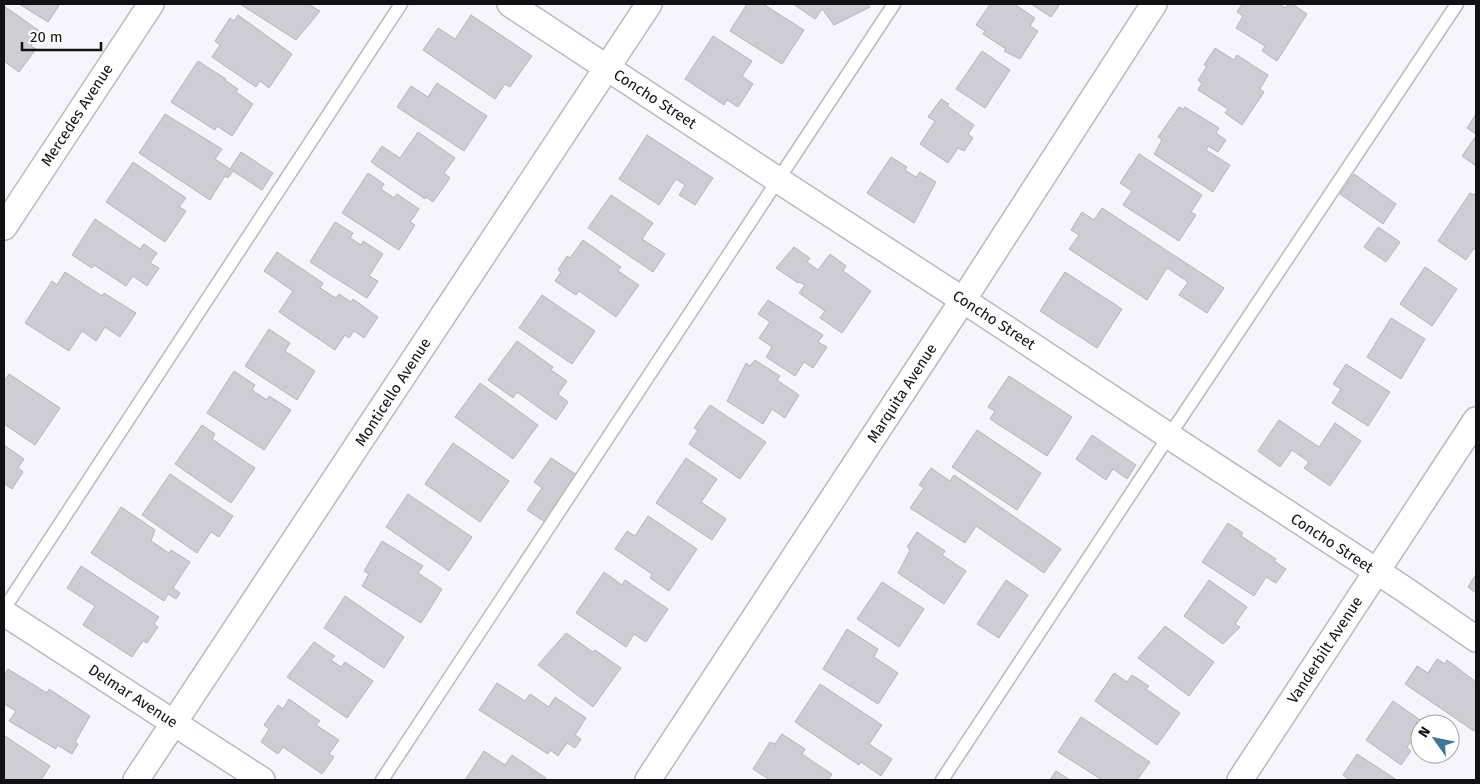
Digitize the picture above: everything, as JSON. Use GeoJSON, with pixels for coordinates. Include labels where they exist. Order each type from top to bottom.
{"type":"FeatureCollection","features":[{"type":"Feature","properties":{"kind":"street","name":"Mercedes Avenue"},"geometry":{"type":"LineString","coordinates":[[4,227],[151,4]]}},
{"type":"Feature","properties":{"kind":"street","name":"Concho Street"},"geometry":{"type":"LineString","coordinates":[[510,4],[1476,639]]}},
{"type":"Feature","properties":{"kind":"street","name":"Monticello Avenue"},"geometry":{"type":"LineString","coordinates":[[136,780],[649,4]]}},
{"type":"Feature","properties":{"kind":"street","name":"Marquita Avenue"},"geometry":{"type":"LineString","coordinates":[[648,780],[963,300],[1154,4]]}},
{"type":"Feature","properties":{"kind":"street","name":"Vanderbilt Avenue"},"geometry":{"type":"LineString","coordinates":[[1240,780],[1476,420]]}},
{"type":"Feature","properties":{"kind":"street","name":"Delmar Avenue"},"geometry":{"type":"LineString","coordinates":[[4,611],[262,780]]}},
{"type":"Feature","properties":{"kind":"lane"},"geometry":{"type":"LineString","coordinates":[[4,611],[401,4]]}},
{"type":"Feature","properties":{"kind":"lane"},"geometry":{"type":"LineString","coordinates":[[382,780],[894,4]]}},
{"type":"Feature","properties":{"kind":"lane"},"geometry":{"type":"LineString","coordinates":[[942,780],[1457,4]]}},
{"type":"Feature","properties":{"kind":"building"},"geometry":{"type":"Polygon","coordinates":[[[19,4],[60,4],[48,22],[19,4]]]}},
{"type":"Feature","properties":{"kind":"building"},"geometry":{"type":"Polygon","coordinates":[[[240,4],[308,4],[320,11],[296,40],[240,4]]]}},
{"type":"Feature","properties":{"kind":"building"},"geometry":{"type":"Polygon","coordinates":[[[747,4],[763,4],[804,30],[782,64],[730,31],[747,4]]]}},
{"type":"Feature","properties":{"kind":"building"},"geometry":{"type":"Polygon","coordinates":[[[793,4],[868,4],[870,7],[834,25],[822,9],[815,19],[793,4]]]}},
{"type":"Feature","properties":{"kind":"building"},"geometry":{"type":"Polygon","coordinates":[[[990,4],[1014,4],[1035,18],[1030,26],[1038,31],[1020,59],[1004,51],[1006,49],[983,34],[985,31],[976,25],[990,4]]]}},
{"type":"Feature","properties":{"kind":"building"},"geometry":{"type":"Polygon","coordinates":[[[1031,4],[1060,4],[1051,17],[1031,4]]]}},
{"type":"Feature","properties":{"kind":"building"},"geometry":{"type":"Polygon","coordinates":[[[1242,4],[1279,4],[1286,8],[1288,4],[1292,4],[1307,14],[1277,61],[1262,51],[1265,46],[1236,28],[1243,16],[1237,12],[1242,4]]]}},
{"type":"Feature","properties":{"kind":"building"},"geometry":{"type":"Polygon","coordinates":[[[4,6],[41,32],[31,46],[36,49],[19,72],[4,61],[4,6]]]}},
{"type":"Feature","properties":{"kind":"building"},"geometry":{"type":"Polygon","coordinates":[[[238,15],[292,54],[269,88],[260,81],[256,87],[212,57],[220,45],[215,41],[230,18],[234,21],[238,15]]]}},
{"type":"Feature","properties":{"kind":"building"},"geometry":{"type":"Polygon","coordinates":[[[471,15],[532,56],[510,87],[505,84],[495,99],[423,50],[438,28],[455,39],[471,15]]]}},
{"type":"Feature","properties":{"kind":"building"},"geometry":{"type":"Polygon","coordinates":[[[713,36],[752,61],[742,76],[753,84],[738,107],[727,100],[724,105],[685,79],[713,36]]]}},
{"type":"Feature","properties":{"kind":"building"},"geometry":{"type":"Polygon","coordinates":[[[1215,48],[1234,60],[1237,55],[1268,75],[1260,89],[1264,92],[1242,125],[1225,113],[1228,109],[1198,90],[1202,83],[1198,80],[1207,66],[1204,65],[1215,48]]]}},
{"type":"Feature","properties":{"kind":"building"},"geometry":{"type":"Polygon","coordinates":[[[982,51],[1010,70],[985,108],[956,89],[982,51]]]}},
{"type":"Feature","properties":{"kind":"building"},"geometry":{"type":"Polygon","coordinates":[[[198,61],[226,79],[238,89],[236,92],[253,104],[232,136],[217,126],[215,130],[171,102],[198,61]]]}},
{"type":"Feature","properties":{"kind":"building"},"geometry":{"type":"Polygon","coordinates":[[[437,83],[487,116],[464,151],[397,107],[411,86],[428,97],[437,83]]]}},
{"type":"Feature","properties":{"kind":"building"},"geometry":{"type":"Polygon","coordinates":[[[941,99],[949,104],[947,106],[974,125],[968,134],[973,138],[964,151],[958,148],[948,163],[920,144],[935,121],[928,117],[941,99]]]}},
{"type":"Feature","properties":{"kind":"building"},"geometry":{"type":"Polygon","coordinates":[[[1179,107],[1183,109],[1185,107],[1219,128],[1216,133],[1226,140],[1218,152],[1208,146],[1206,150],[1230,165],[1213,192],[1154,154],[1162,140],[1158,137],[1179,107]]]}},
{"type":"Feature","properties":{"kind":"building"},"geometry":{"type":"Polygon","coordinates":[[[165,114],[222,149],[215,159],[230,169],[241,152],[273,173],[262,190],[233,171],[228,178],[225,176],[210,200],[139,153],[165,114]]]}},
{"type":"Feature","properties":{"kind":"building"},"geometry":{"type":"Polygon","coordinates":[[[1476,114],[1476,134],[1467,128],[1476,114]]]}},
{"type":"Feature","properties":{"kind":"building"},"geometry":{"type":"Polygon","coordinates":[[[418,132],[455,158],[444,173],[450,178],[433,202],[426,197],[425,199],[371,162],[382,146],[400,158],[418,132]]]}},
{"type":"Feature","properties":{"kind":"building"},"geometry":{"type":"Polygon","coordinates":[[[647,135],[713,178],[695,205],[679,195],[685,185],[676,179],[659,205],[619,179],[647,135]]]}},
{"type":"Feature","properties":{"kind":"building"},"geometry":{"type":"Polygon","coordinates":[[[1476,136],[1476,166],[1462,156],[1476,136]]]}},
{"type":"Feature","properties":{"kind":"building"},"geometry":{"type":"Polygon","coordinates":[[[1139,154],[1202,195],[1191,212],[1196,215],[1179,241],[1123,205],[1132,191],[1120,183],[1139,154]]]}},
{"type":"Feature","properties":{"kind":"building"},"geometry":{"type":"Polygon","coordinates":[[[891,157],[907,167],[905,170],[916,177],[920,172],[936,182],[914,223],[867,193],[891,157]]]}},
{"type":"Feature","properties":{"kind":"building"},"geometry":{"type":"Polygon","coordinates":[[[133,162],[186,198],[179,207],[186,211],[165,242],[106,202],[133,162]]]}},
{"type":"Feature","properties":{"kind":"building"},"geometry":{"type":"Polygon","coordinates":[[[368,173],[384,184],[381,189],[394,198],[397,194],[419,209],[410,222],[415,225],[399,250],[342,213],[368,173]]]}},
{"type":"Feature","properties":{"kind":"building"},"geometry":{"type":"Polygon","coordinates":[[[1354,174],[1396,204],[1383,224],[1340,194],[1354,174]]]}},
{"type":"Feature","properties":{"kind":"building"},"geometry":{"type":"Polygon","coordinates":[[[1476,192],[1476,250],[1474,248],[1466,260],[1438,241],[1470,193],[1474,195],[1476,192]]]}},
{"type":"Feature","properties":{"kind":"building"},"geometry":{"type":"Polygon","coordinates":[[[611,195],[653,223],[642,239],[665,254],[653,272],[588,228],[611,195]]]}},
{"type":"Feature","properties":{"kind":"building"},"geometry":{"type":"Polygon","coordinates":[[[1102,208],[1224,288],[1207,313],[1179,295],[1188,282],[1167,268],[1147,300],[1069,249],[1079,235],[1071,230],[1082,212],[1094,220],[1102,208]]]}},
{"type":"Feature","properties":{"kind":"building"},"geometry":{"type":"Polygon","coordinates":[[[95,219],[140,249],[144,244],[157,253],[150,263],[159,268],[147,286],[133,276],[126,286],[94,265],[92,268],[72,255],[95,219]]]}},
{"type":"Feature","properties":{"kind":"building"},"geometry":{"type":"Polygon","coordinates":[[[335,222],[353,233],[350,238],[361,245],[363,241],[383,254],[369,276],[378,281],[367,298],[310,262],[335,222]]]}},
{"type":"Feature","properties":{"kind":"building"},"geometry":{"type":"Polygon","coordinates":[[[1378,227],[1400,242],[1386,262],[1364,247],[1378,227]]]}},
{"type":"Feature","properties":{"kind":"building"},"geometry":{"type":"Polygon","coordinates":[[[583,240],[621,267],[618,271],[639,285],[616,317],[579,291],[576,295],[555,281],[561,272],[558,270],[567,256],[570,258],[583,240]]]}},
{"type":"Feature","properties":{"kind":"building"},"geometry":{"type":"Polygon","coordinates":[[[794,247],[810,258],[807,262],[818,270],[830,254],[846,266],[843,271],[871,291],[842,333],[820,318],[825,311],[799,293],[805,285],[798,283],[776,268],[794,247]]]}},
{"type":"Feature","properties":{"kind":"building"},"geometry":{"type":"Polygon","coordinates":[[[277,252],[323,283],[320,288],[336,298],[339,294],[351,302],[353,299],[378,317],[364,338],[354,331],[349,338],[345,335],[335,350],[279,312],[293,291],[264,271],[277,252]]]}},
{"type":"Feature","properties":{"kind":"building"},"geometry":{"type":"Polygon","coordinates":[[[1425,267],[1457,289],[1432,326],[1400,304],[1425,267]]]}},
{"type":"Feature","properties":{"kind":"building"},"geometry":{"type":"Polygon","coordinates":[[[65,272],[102,296],[104,293],[136,313],[120,337],[105,327],[96,341],[82,331],[69,351],[25,323],[52,281],[57,285],[65,272]]]}},
{"type":"Feature","properties":{"kind":"building"},"geometry":{"type":"Polygon","coordinates":[[[1065,272],[1122,309],[1097,348],[1040,311],[1065,272]]]}},
{"type":"Feature","properties":{"kind":"building"},"geometry":{"type":"Polygon","coordinates":[[[542,295],[595,331],[572,364],[519,328],[542,295]]]}},
{"type":"Feature","properties":{"kind":"building"},"geometry":{"type":"Polygon","coordinates":[[[768,300],[823,335],[818,342],[827,347],[813,368],[804,362],[795,376],[766,357],[772,347],[759,338],[770,322],[758,314],[768,300]]]}},
{"type":"Feature","properties":{"kind":"building"},"geometry":{"type":"Polygon","coordinates":[[[1391,318],[1425,339],[1401,379],[1367,357],[1391,318]]]}},
{"type":"Feature","properties":{"kind":"building"},"geometry":{"type":"Polygon","coordinates":[[[269,329],[290,343],[285,351],[315,371],[297,400],[245,366],[269,329]]]}},
{"type":"Feature","properties":{"kind":"building"},"geometry":{"type":"Polygon","coordinates":[[[517,341],[553,367],[551,370],[567,381],[558,394],[568,402],[556,420],[517,392],[513,398],[488,380],[517,341]]]}},
{"type":"Feature","properties":{"kind":"building"},"geometry":{"type":"Polygon","coordinates":[[[755,360],[780,376],[777,380],[799,395],[785,418],[772,409],[763,424],[727,401],[746,363],[750,366],[755,360]]]}},
{"type":"Feature","properties":{"kind":"building"},"geometry":{"type":"Polygon","coordinates":[[[1346,364],[1390,392],[1368,426],[1332,403],[1341,389],[1333,384],[1346,364]]]}},
{"type":"Feature","properties":{"kind":"building"},"geometry":{"type":"Polygon","coordinates":[[[234,371],[255,385],[252,390],[267,400],[269,396],[291,410],[264,450],[207,413],[234,371]]]}},
{"type":"Feature","properties":{"kind":"building"},"geometry":{"type":"Polygon","coordinates":[[[9,374],[60,408],[35,445],[4,424],[4,382],[9,374]]]}},
{"type":"Feature","properties":{"kind":"building"},"geometry":{"type":"Polygon","coordinates":[[[1009,376],[1072,417],[1047,456],[990,419],[995,411],[988,407],[1009,376]]]}},
{"type":"Feature","properties":{"kind":"building"},"geometry":{"type":"Polygon","coordinates":[[[480,383],[538,425],[513,459],[455,417],[480,383]]]}},
{"type":"Feature","properties":{"kind":"building"},"geometry":{"type":"Polygon","coordinates":[[[710,405],[766,442],[740,479],[689,444],[698,430],[694,428],[710,405]]]}},
{"type":"Feature","properties":{"kind":"building"},"geometry":{"type":"Polygon","coordinates":[[[1279,420],[1319,447],[1335,423],[1361,441],[1330,486],[1304,468],[1309,462],[1292,450],[1280,467],[1258,451],[1279,420]]]}},
{"type":"Feature","properties":{"kind":"building"},"geometry":{"type":"Polygon","coordinates":[[[202,425],[215,434],[212,439],[255,468],[231,503],[175,464],[202,425]]]}},
{"type":"Feature","properties":{"kind":"building"},"geometry":{"type":"Polygon","coordinates":[[[977,430],[1041,473],[1017,510],[952,467],[977,430]]]}},
{"type":"Feature","properties":{"kind":"building"},"geometry":{"type":"Polygon","coordinates":[[[1092,435],[1136,465],[1127,479],[1113,469],[1106,480],[1076,459],[1092,435]]]}},
{"type":"Feature","properties":{"kind":"building"},"geometry":{"type":"Polygon","coordinates":[[[453,443],[509,481],[480,522],[425,484],[453,443]]]}},
{"type":"Feature","properties":{"kind":"building"},"geometry":{"type":"Polygon","coordinates":[[[4,445],[24,459],[18,468],[23,472],[12,489],[5,484],[4,486],[4,445]]]}},
{"type":"Feature","properties":{"kind":"building"},"geometry":{"type":"Polygon","coordinates":[[[551,458],[577,475],[545,522],[527,510],[542,488],[534,482],[551,458]]]}},
{"type":"Feature","properties":{"kind":"building"},"geometry":{"type":"Polygon","coordinates":[[[686,458],[717,479],[701,502],[726,519],[712,540],[656,503],[686,458]]]}},
{"type":"Feature","properties":{"kind":"building"},"geometry":{"type":"Polygon","coordinates":[[[931,468],[950,481],[954,475],[1061,549],[1044,573],[976,526],[965,543],[910,508],[924,488],[919,485],[931,468]]]}},
{"type":"Feature","properties":{"kind":"building"},"geometry":{"type":"Polygon","coordinates":[[[170,474],[233,516],[219,537],[211,532],[197,553],[142,515],[170,474]]]}},
{"type":"Feature","properties":{"kind":"building"},"geometry":{"type":"Polygon","coordinates":[[[408,494],[472,537],[449,571],[386,527],[408,494]]]}},
{"type":"Feature","properties":{"kind":"building"},"geometry":{"type":"Polygon","coordinates":[[[121,507],[155,530],[151,541],[169,553],[171,550],[190,562],[173,588],[180,593],[176,599],[168,594],[164,601],[91,553],[121,507]]]}},
{"type":"Feature","properties":{"kind":"building"},"geometry":{"type":"Polygon","coordinates":[[[648,516],[697,549],[669,591],[650,578],[652,574],[615,549],[627,531],[635,536],[648,516]]]}},
{"type":"Feature","properties":{"kind":"building"},"geometry":{"type":"Polygon","coordinates":[[[1228,523],[1243,533],[1241,536],[1276,559],[1274,561],[1286,569],[1276,583],[1266,577],[1254,596],[1202,562],[1228,523]]]}},
{"type":"Feature","properties":{"kind":"building"},"geometry":{"type":"Polygon","coordinates":[[[917,532],[945,551],[942,555],[966,571],[944,604],[898,573],[910,550],[907,547],[917,532]]]}},
{"type":"Feature","properties":{"kind":"building"},"geometry":{"type":"Polygon","coordinates":[[[382,541],[423,566],[418,573],[442,589],[421,623],[362,586],[369,574],[364,571],[382,541]]]}},
{"type":"Feature","properties":{"kind":"building"},"geometry":{"type":"Polygon","coordinates":[[[81,566],[159,617],[154,624],[158,627],[147,643],[143,641],[132,657],[83,625],[95,606],[67,588],[81,566]]]}},
{"type":"Feature","properties":{"kind":"building"},"geometry":{"type":"Polygon","coordinates":[[[604,572],[622,585],[625,580],[668,609],[646,642],[634,634],[626,647],[576,613],[604,572]]]}},
{"type":"Feature","properties":{"kind":"building"},"geometry":{"type":"Polygon","coordinates":[[[1476,574],[1476,593],[1468,587],[1476,574]]]}},
{"type":"Feature","properties":{"kind":"building"},"geometry":{"type":"Polygon","coordinates":[[[1006,580],[1028,595],[999,638],[977,624],[1006,580]]]}},
{"type":"Feature","properties":{"kind":"building"},"geometry":{"type":"Polygon","coordinates":[[[1209,580],[1247,607],[1235,624],[1240,627],[1223,644],[1184,616],[1209,580]]]}},
{"type":"Feature","properties":{"kind":"building"},"geometry":{"type":"Polygon","coordinates":[[[882,582],[924,609],[899,647],[857,619],[882,582]]]}},
{"type":"Feature","properties":{"kind":"building"},"geometry":{"type":"Polygon","coordinates":[[[345,596],[404,637],[384,668],[324,628],[345,596]]]}},
{"type":"Feature","properties":{"kind":"building"},"geometry":{"type":"Polygon","coordinates":[[[1165,626],[1214,662],[1189,696],[1138,658],[1165,626]]]}},
{"type":"Feature","properties":{"kind":"building"},"geometry":{"type":"Polygon","coordinates":[[[847,629],[878,649],[874,657],[898,673],[878,704],[823,669],[847,629]]]}},
{"type":"Feature","properties":{"kind":"building"},"geometry":{"type":"Polygon","coordinates":[[[566,633],[593,652],[595,650],[621,668],[593,707],[538,665],[566,633]]]}},
{"type":"Feature","properties":{"kind":"building"},"geometry":{"type":"Polygon","coordinates":[[[314,642],[335,656],[331,660],[341,667],[345,662],[373,681],[347,718],[287,677],[314,642]]]}},
{"type":"Feature","properties":{"kind":"building"},"geometry":{"type":"Polygon","coordinates":[[[1437,659],[1445,664],[1447,660],[1476,682],[1476,728],[1474,731],[1460,721],[1460,714],[1449,714],[1405,684],[1417,666],[1428,673],[1437,659]]]}},
{"type":"Feature","properties":{"kind":"building"},"geometry":{"type":"Polygon","coordinates":[[[8,669],[47,693],[49,689],[90,716],[75,742],[78,744],[72,754],[57,745],[56,749],[9,721],[16,711],[4,704],[4,677],[8,669]]]}},
{"type":"Feature","properties":{"kind":"building"},"geometry":{"type":"Polygon","coordinates":[[[1114,673],[1127,682],[1132,675],[1149,686],[1146,689],[1180,713],[1157,745],[1095,701],[1114,673]]]}},
{"type":"Feature","properties":{"kind":"building"},"geometry":{"type":"Polygon","coordinates":[[[497,683],[525,701],[530,694],[549,707],[555,697],[586,718],[575,735],[581,739],[575,748],[567,743],[558,756],[550,750],[548,754],[479,710],[497,683]]]}},
{"type":"Feature","properties":{"kind":"building"},"geometry":{"type":"Polygon","coordinates":[[[820,684],[882,725],[869,744],[892,759],[881,776],[861,762],[859,765],[795,722],[820,684]]]}},
{"type":"Feature","properties":{"kind":"building"},"geometry":{"type":"Polygon","coordinates":[[[289,699],[320,721],[316,725],[339,740],[329,754],[334,757],[322,774],[283,747],[278,754],[261,742],[269,729],[264,725],[278,705],[283,709],[289,699]]]}},
{"type":"Feature","properties":{"kind":"building"},"geometry":{"type":"Polygon","coordinates":[[[1393,701],[1412,714],[1410,714],[1410,743],[1407,747],[1410,752],[1401,765],[1366,740],[1393,701]]]}},
{"type":"Feature","properties":{"kind":"building"},"geometry":{"type":"Polygon","coordinates":[[[1081,717],[1150,762],[1137,780],[1102,780],[1058,752],[1081,717]]]}},
{"type":"Feature","properties":{"kind":"building"},"geometry":{"type":"Polygon","coordinates":[[[782,734],[805,749],[802,754],[832,774],[828,780],[770,780],[753,769],[770,742],[775,744],[782,734]]]}},
{"type":"Feature","properties":{"kind":"building"},"geometry":{"type":"Polygon","coordinates":[[[5,736],[50,766],[41,780],[4,780],[5,736]]]}},
{"type":"Feature","properties":{"kind":"building"},"geometry":{"type":"Polygon","coordinates":[[[484,751],[505,765],[512,755],[546,778],[544,780],[465,780],[484,751]]]}},
{"type":"Feature","properties":{"kind":"building"},"geometry":{"type":"Polygon","coordinates":[[[1357,754],[1397,780],[1347,780],[1343,775],[1357,754]]]}},
{"type":"Feature","properties":{"kind":"building"},"geometry":{"type":"Polygon","coordinates":[[[1056,771],[1070,780],[1050,780],[1056,771]]]}}]}
